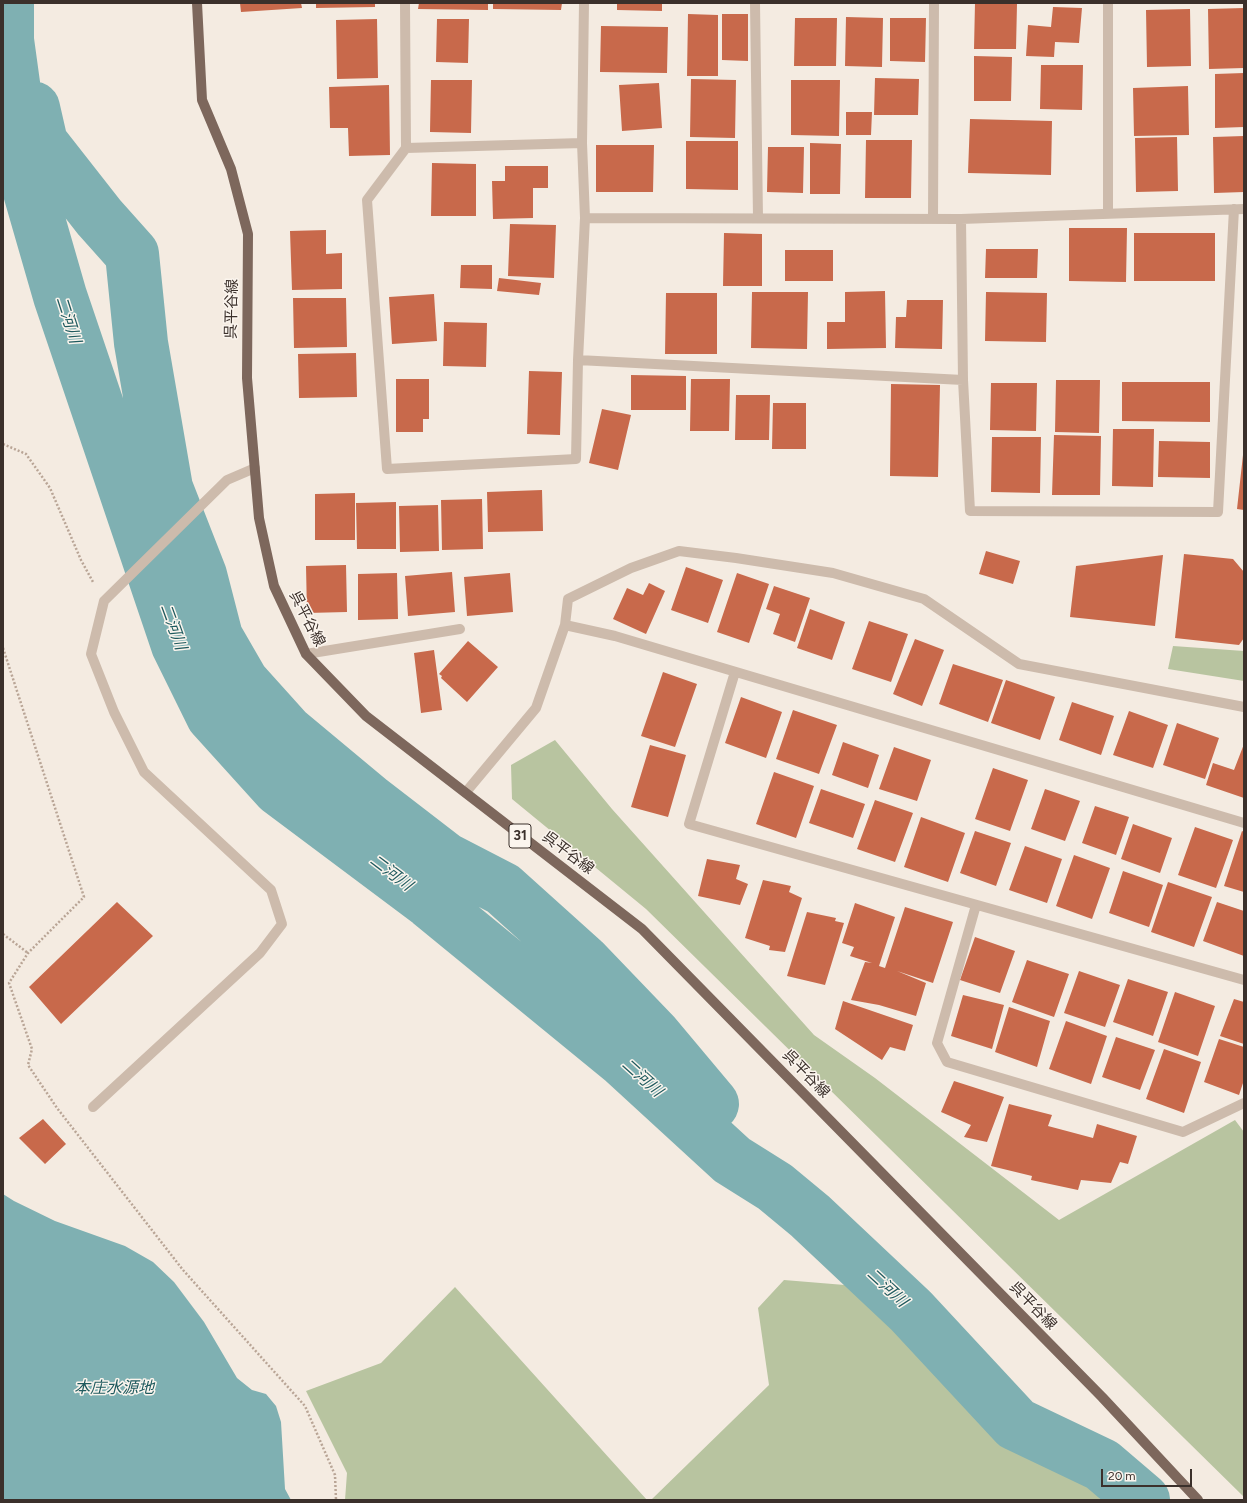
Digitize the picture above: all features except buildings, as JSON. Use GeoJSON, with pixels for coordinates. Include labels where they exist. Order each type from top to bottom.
{"type":"FeatureCollection","features":[{"type":"Feature","properties":{"kind":"main road","name":"呉平谷線"},"geometry":{"type":"LineString","coordinates":[[197,3],[202,100],[231,169],[248,234],[247,378],[259,518],[274,586],[306,654],[366,716],[642,929],[1096,1392],[1198,1500]]}},
{"type":"Feature","properties":{"kind":"street"},"geometry":{"type":"LineString","coordinates":[[405,3],[406,148],[367,200],[387,469],[576,459],[578,360],[585,218],[582,143],[584,3]]}},
{"type":"Feature","properties":{"kind":"street"},"geometry":{"type":"LineString","coordinates":[[755,3],[758,218]]}},
{"type":"Feature","properties":{"kind":"street"},"geometry":{"type":"LineString","coordinates":[[933,218],[934,3]]}},
{"type":"Feature","properties":{"kind":"street"},"geometry":{"type":"LineString","coordinates":[[1108,3],[1108,213]]}},
{"type":"Feature","properties":{"kind":"street"},"geometry":{"type":"LineString","coordinates":[[406,148],[582,143]]}},
{"type":"Feature","properties":{"kind":"street"},"geometry":{"type":"LineString","coordinates":[[585,218],[961,219],[1239,209],[1218,512],[970,511],[962,380],[961,219]]}},
{"type":"Feature","properties":{"kind":"street"},"geometry":{"type":"LineString","coordinates":[[578,360],[962,380]]}},
{"type":"Feature","properties":{"kind":"street"},"geometry":{"type":"LineString","coordinates":[[94,1107],[260,953],[282,924],[271,890],[144,772],[114,712],[91,654],[104,601],[227,480],[255,468]]}},
{"type":"Feature","properties":{"kind":"street"},"geometry":{"type":"LineString","coordinates":[[466,792],[536,708],[565,625],[568,599],[631,568],[679,551],[833,572],[924,599],[1019,664],[1244,707]]}},
{"type":"Feature","properties":{"kind":"street"},"geometry":{"type":"LineString","coordinates":[[565,625],[615,636],[1244,823]]}},
{"type":"Feature","properties":{"kind":"street"},"geometry":{"type":"LineString","coordinates":[[306,654],[460,629]]}},
{"type":"Feature","properties":{"kind":"street"},"geometry":{"type":"LineString","coordinates":[[735,672],[689,824],[1244,980]]}},
{"type":"Feature","properties":{"kind":"street"},"geometry":{"type":"LineString","coordinates":[[976,905],[937,1044],[947,1062],[1183,1132],[1244,1103]]}},
{"type":"Feature","properties":{"kind":"path"},"geometry":{"type":"LineString","coordinates":[[3,444],[26,454],[50,488],[81,560],[104,601]]}},
{"type":"Feature","properties":{"kind":"path"},"geometry":{"type":"LineString","coordinates":[[3,648],[84,897],[28,954],[9,983],[32,1049],[28,1065],[57,1108],[183,1270],[305,1406],[335,1475],[336,1500]]}},
{"type":"Feature","properties":{"kind":"path"},"geometry":{"type":"LineString","coordinates":[[3,934],[28,954]]}},
{"type":"Feature","properties":{"kind":"green space"},"geometry":{"type":"Polygon","coordinates":[[[1173,646],[1244,651],[1244,681],[1168,669],[1173,646]]]}},
{"type":"Feature","properties":{"kind":"green space"},"geometry":{"type":"Polygon","coordinates":[[[555,740],[612,809],[814,1035],[875,1078],[1059,1220],[1235,1120],[1244,1132],[1244,1497],[646,909],[512,799],[511,765],[555,740]]]}},
{"type":"Feature","properties":{"kind":"green space"},"geometry":{"type":"Polygon","coordinates":[[[784,1280],[869,1287],[1009,1446],[1078,1469],[1101,1500],[651,1500],[769,1385],[758,1308],[784,1280]]]}},
{"type":"Feature","properties":{"kind":"green space"},"geometry":{"type":"Polygon","coordinates":[[[455,1287],[647,1500],[345,1500],[347,1473],[306,1391],[381,1363],[455,1287]]]}},
{"type":"Feature","properties":{"kind":"water","name":"本庄水源地"},"geometry":{"type":"Polygon","coordinates":[[[3,1194],[55,1221],[125,1246],[153,1262],[174,1282],[204,1322],[237,1378],[252,1390],[266,1394],[276,1406],[281,1422],[285,1489],[291,1500],[3,1500],[3,1194]]]}},
{"type":"Feature","properties":{"kind":"waterway","name":"二河川"},"geometry":{"type":"LineString","coordinates":[[7,3],[7,40],[26,178],[60,296],[178,645],[213,716],[279,789],[430,902],[623,1060],[732,1160],[775,1187],[810,1216],[911,1311],[1016,1424],[1102,1465],[1143,1500]]}},
{"type":"Feature","properties":{"kind":"waterway"},"geometry":{"type":"LineString","coordinates":[[33,108],[41,143],[99,217],[132,254],[141,343],[166,488],[200,575],[216,637],[242,682],[287,732],[371,802],[445,859],[503,889],[583,961],[655,1036],[712,1104]]}}]}
